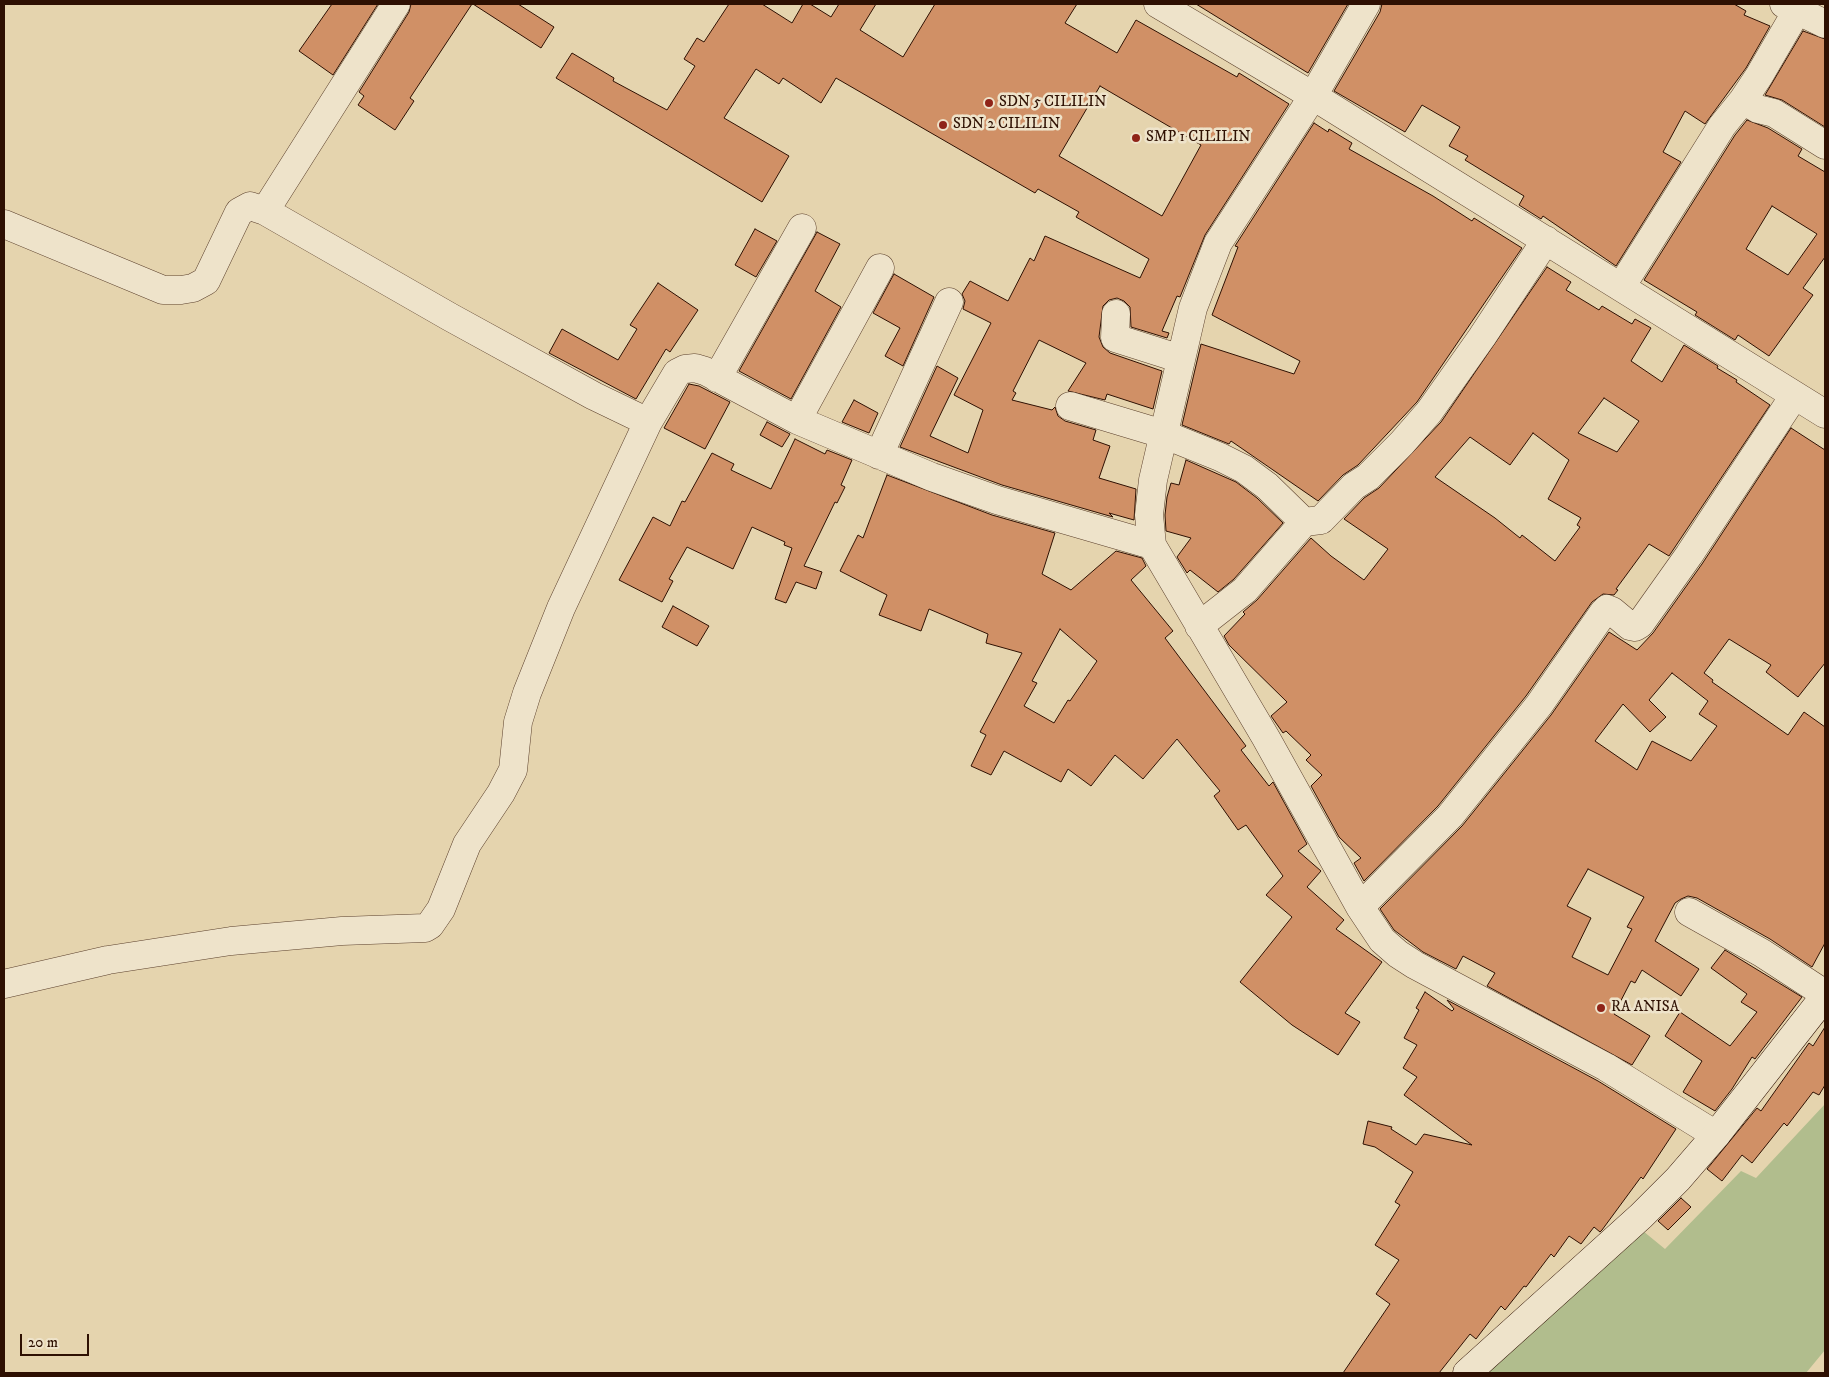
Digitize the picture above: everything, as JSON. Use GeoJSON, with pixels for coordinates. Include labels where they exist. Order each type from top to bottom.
{"type":"FeatureCollection","features":[{"type":"Feature","properties":{"kind":"street"},"geometry":{"type":"LineString","coordinates":[[265,211],[396,4]]}},
{"type":"Feature","properties":{"kind":"street"},"geometry":{"type":"LineString","coordinates":[[1158,4],[1313,96],[1825,414]]}},
{"type":"Feature","properties":{"kind":"street"},"geometry":{"type":"LineString","coordinates":[[1366,4],[1313,96],[1218,243],[1193,308],[1153,480],[1149,515],[1152,545],[1266,738],[1360,907],[1382,940],[1398,954],[1606,1067],[1716,1135]]}},
{"type":"Feature","properties":{"kind":"street"},"geometry":{"type":"LineString","coordinates":[[1621,286],[1722,126],[1743,100],[1791,6],[1825,24]]}},
{"type":"Feature","properties":{"kind":"street"},"geometry":{"type":"LineString","coordinates":[[1743,100],[1758,109],[1774,113],[1825,145]]}},
{"type":"Feature","properties":{"kind":"street"},"geometry":{"type":"LineString","coordinates":[[4,224],[163,290],[181,290],[192,288],[206,281],[239,212],[250,206],[265,211],[450,317],[594,396],[648,422]]}},
{"type":"Feature","properties":{"kind":"street"},"geometry":{"type":"LineString","coordinates":[[717,378],[802,228]]}},
{"type":"Feature","properties":{"kind":"street"},"geometry":{"type":"LineString","coordinates":[[1199,626],[1245,590],[1304,522],[1321,520],[1354,486],[1375,471],[1429,412],[1482,337],[1546,240]]}},
{"type":"Feature","properties":{"kind":"street"},"geometry":{"type":"LineString","coordinates":[[797,420],[880,268]]}},
{"type":"Feature","properties":{"kind":"street"},"geometry":{"type":"LineString","coordinates":[[879,456],[948,302]]}},
{"type":"Feature","properties":{"kind":"street"},"geometry":{"type":"LineString","coordinates":[[1116,314],[1115,338],[1181,359]]}},
{"type":"Feature","properties":{"kind":"street"},"geometry":{"type":"LineString","coordinates":[[4,984],[108,960],[231,941],[342,931],[425,928],[430,925],[441,908],[467,844],[501,793],[513,770],[518,722],[527,692],[561,608],[648,422],[677,372],[684,369],[695,368],[797,420],[879,456],[997,500],[1152,545]]}},
{"type":"Feature","properties":{"kind":"street"},"geometry":{"type":"LineString","coordinates":[[1360,907],[1450,816],[1539,705],[1603,613],[1607,610],[1612,611],[1630,626],[1636,627],[1640,624],[1794,396]]}},
{"type":"Feature","properties":{"kind":"street"},"geometry":{"type":"LineString","coordinates":[[1070,406],[1164,434],[1244,469],[1267,486],[1304,522]]}},
{"type":"Feature","properties":{"kind":"street"},"geometry":{"type":"LineString","coordinates":[[1467,1373],[1641,1216],[1716,1135],[1825,995],[1762,953],[1688,912]]}},
{"type":"Feature","properties":{"kind":"green space"},"geometry":{"type":"Polygon","coordinates":[[[1825,1104],[1825,1350],[1806,1373],[1485,1373],[1643,1231],[1665,1249],[1741,1171],[1756,1178],[1825,1104]]]}},
{"type":"Feature","properties":{"kind":"building"},"geometry":{"type":"Polygon","coordinates":[[[332,4],[378,4],[333,75],[299,51],[332,4]]]}},
{"type":"Feature","properties":{"kind":"building"},"geometry":{"type":"Polygon","coordinates":[[[411,4],[472,4],[410,98],[414,101],[395,130],[358,105],[364,96],[359,92],[409,12],[411,4]]]}},
{"type":"Feature","properties":{"kind":"building"},"geometry":{"type":"Polygon","coordinates":[[[473,4],[518,4],[554,27],[541,48],[473,4]]]}},
{"type":"Feature","properties":{"kind":"building"},"geometry":{"type":"Polygon","coordinates":[[[729,4],[762,4],[792,23],[803,4],[810,4],[831,17],[839,4],[876,4],[860,30],[903,57],[935,4],[1077,4],[1065,23],[1117,53],[1136,20],[1237,77],[1239,73],[1289,104],[1205,235],[1180,297],[1177,296],[1162,331],[1169,333],[1167,338],[1131,327],[1130,307],[1124,301],[1117,298],[1109,300],[1103,306],[1099,337],[1103,347],[1110,353],[1162,371],[1153,409],[1107,394],[1105,400],[1068,391],[1086,363],[1039,340],[1013,391],[1016,393],[1012,400],[1052,410],[1055,407],[1058,416],[1065,421],[1096,430],[1093,440],[1110,446],[1099,478],[1136,489],[1134,520],[1109,513],[1113,517],[1002,485],[900,447],[937,366],[958,378],[930,436],[968,453],[983,410],[954,395],[991,323],[963,309],[965,301],[962,294],[970,281],[1008,301],[1030,258],[1034,261],[1045,236],[1140,278],[1149,259],[1076,217],[1079,212],[1038,189],[1035,193],[836,78],[821,103],[783,78],[779,84],[756,69],[724,118],[789,156],[762,202],[556,78],[572,53],[614,78],[613,81],[667,110],[695,66],[684,59],[697,38],[704,42],[729,4]],[[1100,86],[1059,156],[1162,216],[1201,145],[1100,86]]]}},
{"type":"Feature","properties":{"kind":"building"},"geometry":{"type":"Polygon","coordinates":[[[1196,4],[1348,4],[1308,73],[1196,4]]]}},
{"type":"Feature","properties":{"kind":"building"},"geometry":{"type":"Polygon","coordinates":[[[1382,4],[1734,4],[1746,11],[1744,15],[1770,26],[1746,68],[1705,124],[1685,111],[1663,152],[1681,162],[1616,266],[1543,216],[1541,219],[1519,205],[1524,196],[1465,160],[1468,156],[1449,146],[1460,127],[1422,105],[1405,132],[1334,91],[1380,12],[1382,4]]]}},
{"type":"Feature","properties":{"kind":"building"},"geometry":{"type":"Polygon","coordinates":[[[1803,31],[1825,39],[1825,127],[1782,100],[1765,95],[1803,31]]]}},
{"type":"Feature","properties":{"kind":"building"},"geometry":{"type":"Polygon","coordinates":[[[1747,120],[1768,128],[1802,149],[1798,156],[1825,172],[1825,257],[1803,288],[1813,295],[1769,356],[1738,335],[1735,340],[1695,315],[1697,312],[1644,280],[1735,135],[1747,120]],[[1772,206],[1746,249],[1788,275],[1817,234],[1772,206]]]}},
{"type":"Feature","properties":{"kind":"building"},"geometry":{"type":"Polygon","coordinates":[[[1314,123],[1328,132],[1329,129],[1352,143],[1349,149],[1433,196],[1472,221],[1474,218],[1522,248],[1417,402],[1358,465],[1343,475],[1318,501],[1231,441],[1229,444],[1182,425],[1201,344],[1294,374],[1300,361],[1212,315],[1238,247],[1235,246],[1314,123]]]}},
{"type":"Feature","properties":{"kind":"building"},"geometry":{"type":"Polygon","coordinates":[[[755,229],[777,241],[756,277],[735,265],[755,229]]]}},
{"type":"Feature","properties":{"kind":"building"},"geometry":{"type":"Polygon","coordinates":[[[817,232],[840,244],[815,291],[841,307],[791,399],[739,371],[817,232]]]}},
{"type":"Feature","properties":{"kind":"building"},"geometry":{"type":"Polygon","coordinates":[[[1547,267],[1571,282],[1566,290],[1599,310],[1602,306],[1632,324],[1635,319],[1651,328],[1631,361],[1662,382],[1684,345],[1718,366],[1717,368],[1737,380],[1736,382],[1770,405],[1669,556],[1649,544],[1616,589],[1618,590],[1614,595],[1603,594],[1592,602],[1526,696],[1438,806],[1364,881],[1354,863],[1361,858],[1339,837],[1311,786],[1322,775],[1306,760],[1311,755],[1286,731],[1283,733],[1271,716],[1287,702],[1229,645],[1224,636],[1245,614],[1243,612],[1257,600],[1311,538],[1331,556],[1364,580],[1388,549],[1344,519],[1364,498],[1379,488],[1441,422],[1547,267]],[[1604,398],[1578,433],[1617,452],[1639,421],[1604,398]],[[1533,433],[1510,465],[1470,437],[1435,477],[1495,518],[1520,538],[1522,535],[1555,561],[1580,527],[1577,525],[1581,518],[1548,499],[1569,460],[1533,433]]]}},
{"type":"Feature","properties":{"kind":"building"},"geometry":{"type":"Polygon","coordinates":[[[894,274],[934,297],[903,366],[885,356],[900,328],[873,313],[894,274]]]}},
{"type":"Feature","properties":{"kind":"building"},"geometry":{"type":"Polygon","coordinates":[[[658,283],[698,310],[670,352],[666,349],[636,399],[549,353],[562,329],[618,360],[637,329],[630,325],[658,283]]]}},
{"type":"Feature","properties":{"kind":"building"},"geometry":{"type":"Polygon","coordinates":[[[689,384],[699,386],[730,402],[705,449],[664,428],[689,384]]]}},
{"type":"Feature","properties":{"kind":"building"},"geometry":{"type":"Polygon","coordinates":[[[854,400],[878,413],[869,433],[842,422],[854,400]]]}},
{"type":"Feature","properties":{"kind":"building"},"geometry":{"type":"Polygon","coordinates":[[[767,422],[790,434],[782,447],[760,435],[767,422]]]}},
{"type":"Feature","properties":{"kind":"building"},"geometry":{"type":"Polygon","coordinates":[[[1791,428],[1825,450],[1825,663],[1798,697],[1766,672],[1771,665],[1729,639],[1704,673],[1713,680],[1712,682],[1788,735],[1804,712],[1825,727],[1825,943],[1812,967],[1770,939],[1697,898],[1688,896],[1681,899],[1675,903],[1655,941],[1699,969],[1681,996],[1642,970],[1635,983],[1631,981],[1614,1014],[1650,1036],[1632,1065],[1487,986],[1495,973],[1463,956],[1456,969],[1423,952],[1394,930],[1380,909],[1462,826],[1551,715],[1609,632],[1637,650],[1653,633],[1702,564],[1791,428]],[[1672,673],[1649,700],[1666,717],[1650,732],[1623,704],[1595,741],[1637,770],[1652,741],[1691,761],[1717,726],[1699,714],[1708,701],[1672,673]],[[1588,869],[1567,906],[1591,918],[1572,957],[1608,975],[1632,929],[1627,927],[1644,897],[1588,869]]]}},
{"type":"Feature","properties":{"kind":"building"},"geometry":{"type":"Polygon","coordinates":[[[795,439],[825,454],[827,450],[852,460],[841,485],[845,487],[837,503],[835,502],[804,566],[822,572],[816,589],[796,582],[786,603],[775,599],[792,548],[784,545],[785,542],[752,527],[733,569],[687,547],[669,579],[673,581],[662,602],[619,580],[653,517],[670,526],[682,501],[685,502],[712,453],[734,464],[731,470],[771,489],[795,439]]]}},
{"type":"Feature","properties":{"kind":"building"},"geometry":{"type":"Polygon","coordinates":[[[1186,460],[1236,482],[1257,498],[1283,523],[1234,579],[1218,592],[1190,570],[1187,573],[1177,557],[1191,538],[1166,531],[1167,497],[1171,483],[1179,485],[1186,460]]]}},
{"type":"Feature","properties":{"kind":"building"},"geometry":{"type":"Polygon","coordinates":[[[887,475],[992,515],[1055,533],[1042,574],[1071,590],[1116,551],[1142,558],[1146,566],[1131,580],[1173,631],[1165,638],[1246,746],[1241,750],[1269,786],[1273,782],[1307,844],[1298,851],[1321,871],[1307,887],[1344,920],[1336,929],[1382,962],[1345,1013],[1360,1022],[1338,1055],[1292,1025],[1240,982],[1292,917],[1266,895],[1283,876],[1246,825],[1238,830],[1214,796],[1220,791],[1177,739],[1143,779],[1115,755],[1091,786],[1068,769],[1061,782],[1004,751],[991,775],[971,766],[986,735],[980,732],[1022,653],[986,643],[988,634],[929,609],[921,631],[879,615],[887,595],[840,571],[858,535],[863,538],[887,475]],[[1060,629],[1032,681],[1037,683],[1024,706],[1054,723],[1068,700],[1070,701],[1097,661],[1060,629]]]}},
{"type":"Feature","properties":{"kind":"building"},"geometry":{"type":"Polygon","coordinates":[[[673,606],[709,626],[697,646],[662,627],[673,606]]]}},
{"type":"Feature","properties":{"kind":"building"},"geometry":{"type":"Polygon","coordinates":[[[1725,950],[1802,997],[1755,1059],[1752,1057],[1732,1089],[1715,1111],[1683,1092],[1702,1061],[1665,1036],[1680,1012],[1730,1046],[1757,1012],[1741,1002],[1747,994],[1711,968],[1725,950]]]}},
{"type":"Feature","properties":{"kind":"building"},"geometry":{"type":"Polygon","coordinates":[[[1425,992],[1452,1011],[1454,1009],[1447,1000],[1598,1081],[1676,1129],[1643,1179],[1641,1177],[1602,1230],[1600,1232],[1594,1227],[1581,1244],[1569,1236],[1554,1257],[1551,1254],[1526,1287],[1524,1286],[1505,1310],[1501,1306],[1476,1339],[1470,1334],[1439,1373],[1343,1373],[1390,1304],[1376,1294],[1399,1260],[1375,1245],[1400,1205],[1395,1202],[1413,1172],[1375,1147],[1363,1144],[1368,1121],[1392,1127],[1391,1129],[1416,1145],[1424,1134],[1472,1145],[1404,1095],[1417,1077],[1403,1068],[1417,1045],[1404,1038],[1419,1010],[1416,1008],[1425,992]]]}},
{"type":"Feature","properties":{"kind":"building"},"geometry":{"type":"Polygon","coordinates":[[[1825,1027],[1825,1085],[1819,1095],[1813,1092],[1787,1126],[1784,1123],[1752,1163],[1742,1155],[1722,1181],[1707,1169],[1757,1108],[1761,1111],[1809,1043],[1813,1046],[1825,1027]]]}},
{"type":"Feature","properties":{"kind":"building"},"geometry":{"type":"Polygon","coordinates":[[[1681,1198],[1691,1207],[1668,1230],[1658,1221],[1681,1198]]]}},
{"type":"Feature","properties":{"kind":"place","name":"SDN 5 CILILIN"},"geometry":{"type":"Point","coordinates":[989,103]}},
{"type":"Feature","properties":{"kind":"place","name":"SDN 2 CILILIN"},"geometry":{"type":"Point","coordinates":[943,125]}},
{"type":"Feature","properties":{"kind":"place","name":"SMP 1 CILILIN"},"geometry":{"type":"Point","coordinates":[1136,138]}},
{"type":"Feature","properties":{"kind":"place","name":"RA ANISA"},"geometry":{"type":"Point","coordinates":[1601,1008]}}]}
